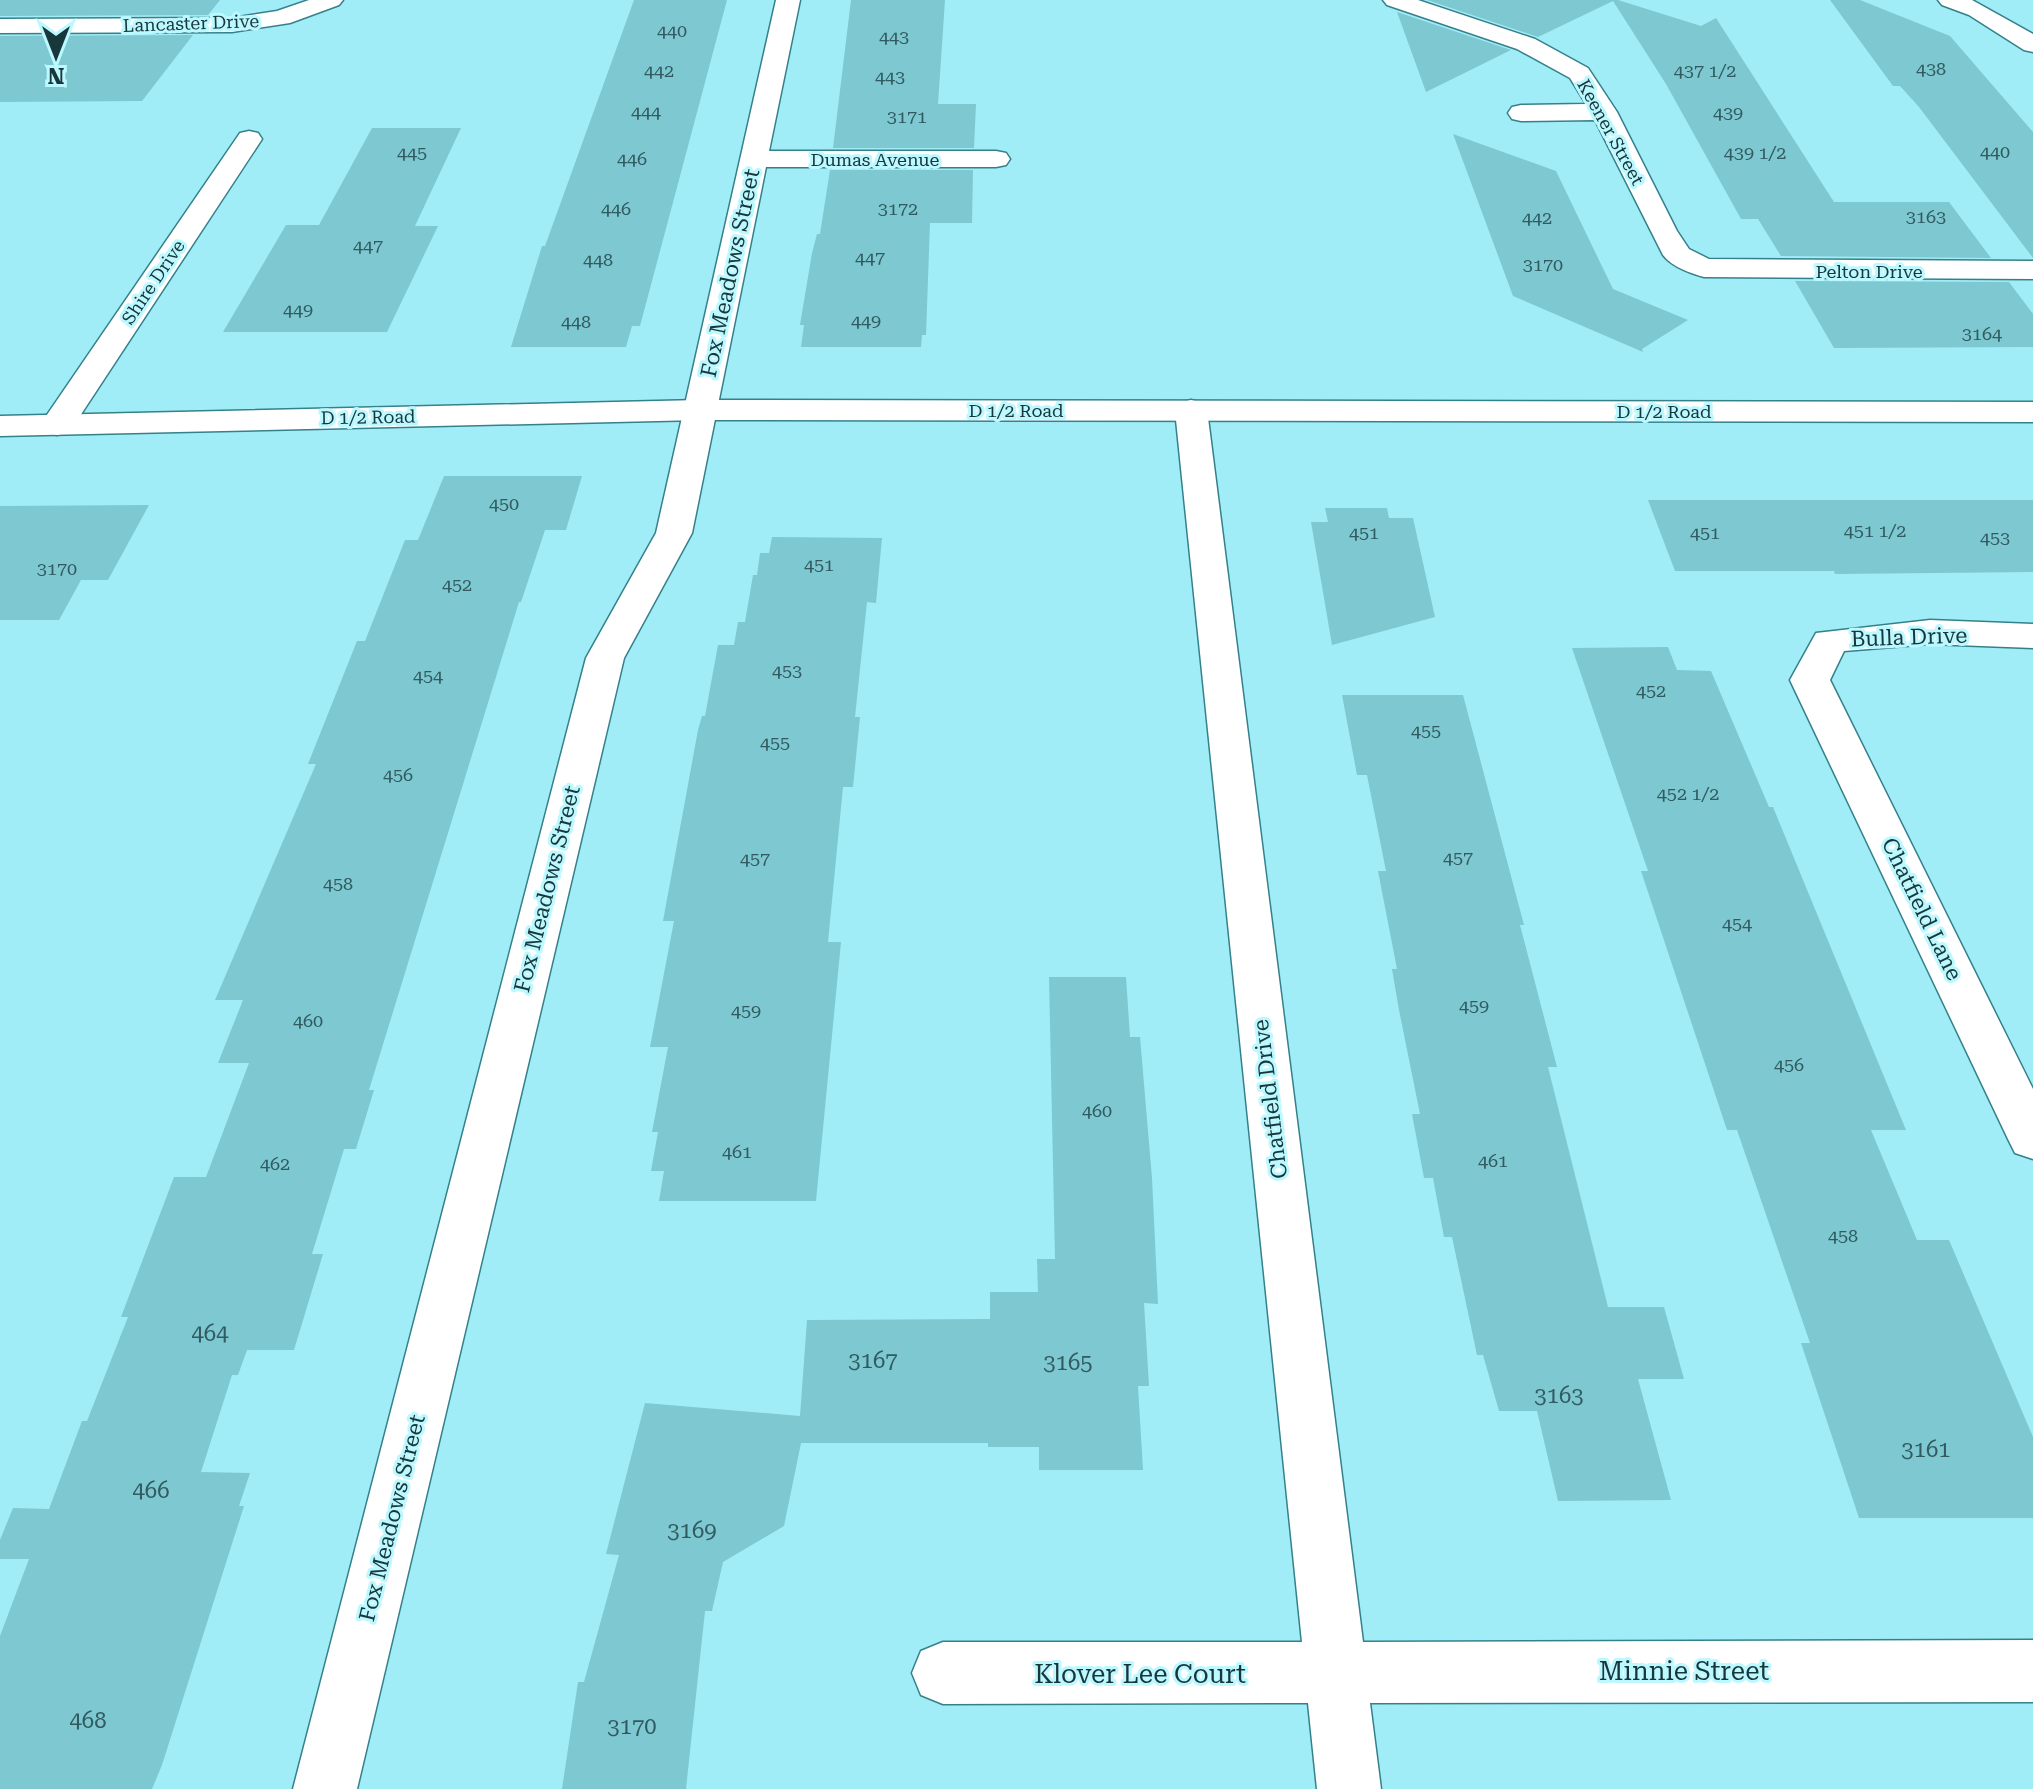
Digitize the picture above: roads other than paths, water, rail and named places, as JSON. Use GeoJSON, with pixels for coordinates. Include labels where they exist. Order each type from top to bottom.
{"type":"FeatureCollection","features":[{"type":"Feature","properties":{"kind":"street","name":"Lancaster Drive"},"geometry":{"type":"LineString","coordinates":[[0,26],[232,25],[281,18],[331,0]]}},
{"type":"Feature","properties":{"kind":"street","name":"Fox Meadows Street"},"geometry":{"type":"LineString","coordinates":[[325,1789],[605,658],[627,615],[660,566],[674,533],[788,0]]}},
{"type":"Feature","properties":{"kind":"street","name":"Keener Street"},"geometry":{"type":"LineString","coordinates":[[1395,0],[1526,44],[1579,73],[1604,112],[1678,255],[1704,268]]}},
{"type":"Feature","properties":{"kind":"street"},"geometry":{"type":"LineString","coordinates":[[1950,0],[1977,10],[2033,45]]}},
{"type":"Feature","properties":{"kind":"street"},"geometry":{"type":"LineString","coordinates":[[1521,113],[1604,112]]}},
{"type":"Feature","properties":{"kind":"street","name":"Shire Drive"},"geometry":{"type":"LineString","coordinates":[[57,425],[249,139]]}},
{"type":"Feature","properties":{"kind":"street","name":"Dumas Avenue"},"geometry":{"type":"LineString","coordinates":[[755,159],[996,159]]}},
{"type":"Feature","properties":{"kind":"street","name":"Pelton Drive"},"geometry":{"type":"LineString","coordinates":[[1704,268],[2033,270]]}},
{"type":"Feature","properties":{"kind":"street","name":"D 1/2 Road"},"geometry":{"type":"LineString","coordinates":[[0,426],[700,410],[2033,412]]}},
{"type":"Feature","properties":{"kind":"street","name":"Chatfield Drive"},"geometry":{"type":"LineString","coordinates":[[1191,410],[1349,1789]]}},
{"type":"Feature","properties":{"kind":"street","name":"Bulla Drive"},"geometry":{"type":"LineString","coordinates":[[1810,680],[1830,641],[1930,632],[2033,636]]}},
{"type":"Feature","properties":{"kind":"street","name":"Chatfield Lane"},"geometry":{"type":"LineString","coordinates":[[1810,680],[2028,1117]]}},
{"type":"Feature","properties":{"kind":"street","name":"Minnie Street"},"geometry":{"type":"LineString","coordinates":[[1336,1673],[2033,1671]]}},
{"type":"Feature","properties":{"kind":"street","name":"Klover Lee Court"},"geometry":{"type":"LineString","coordinates":[[943,1673],[1336,1673]]}}]}
